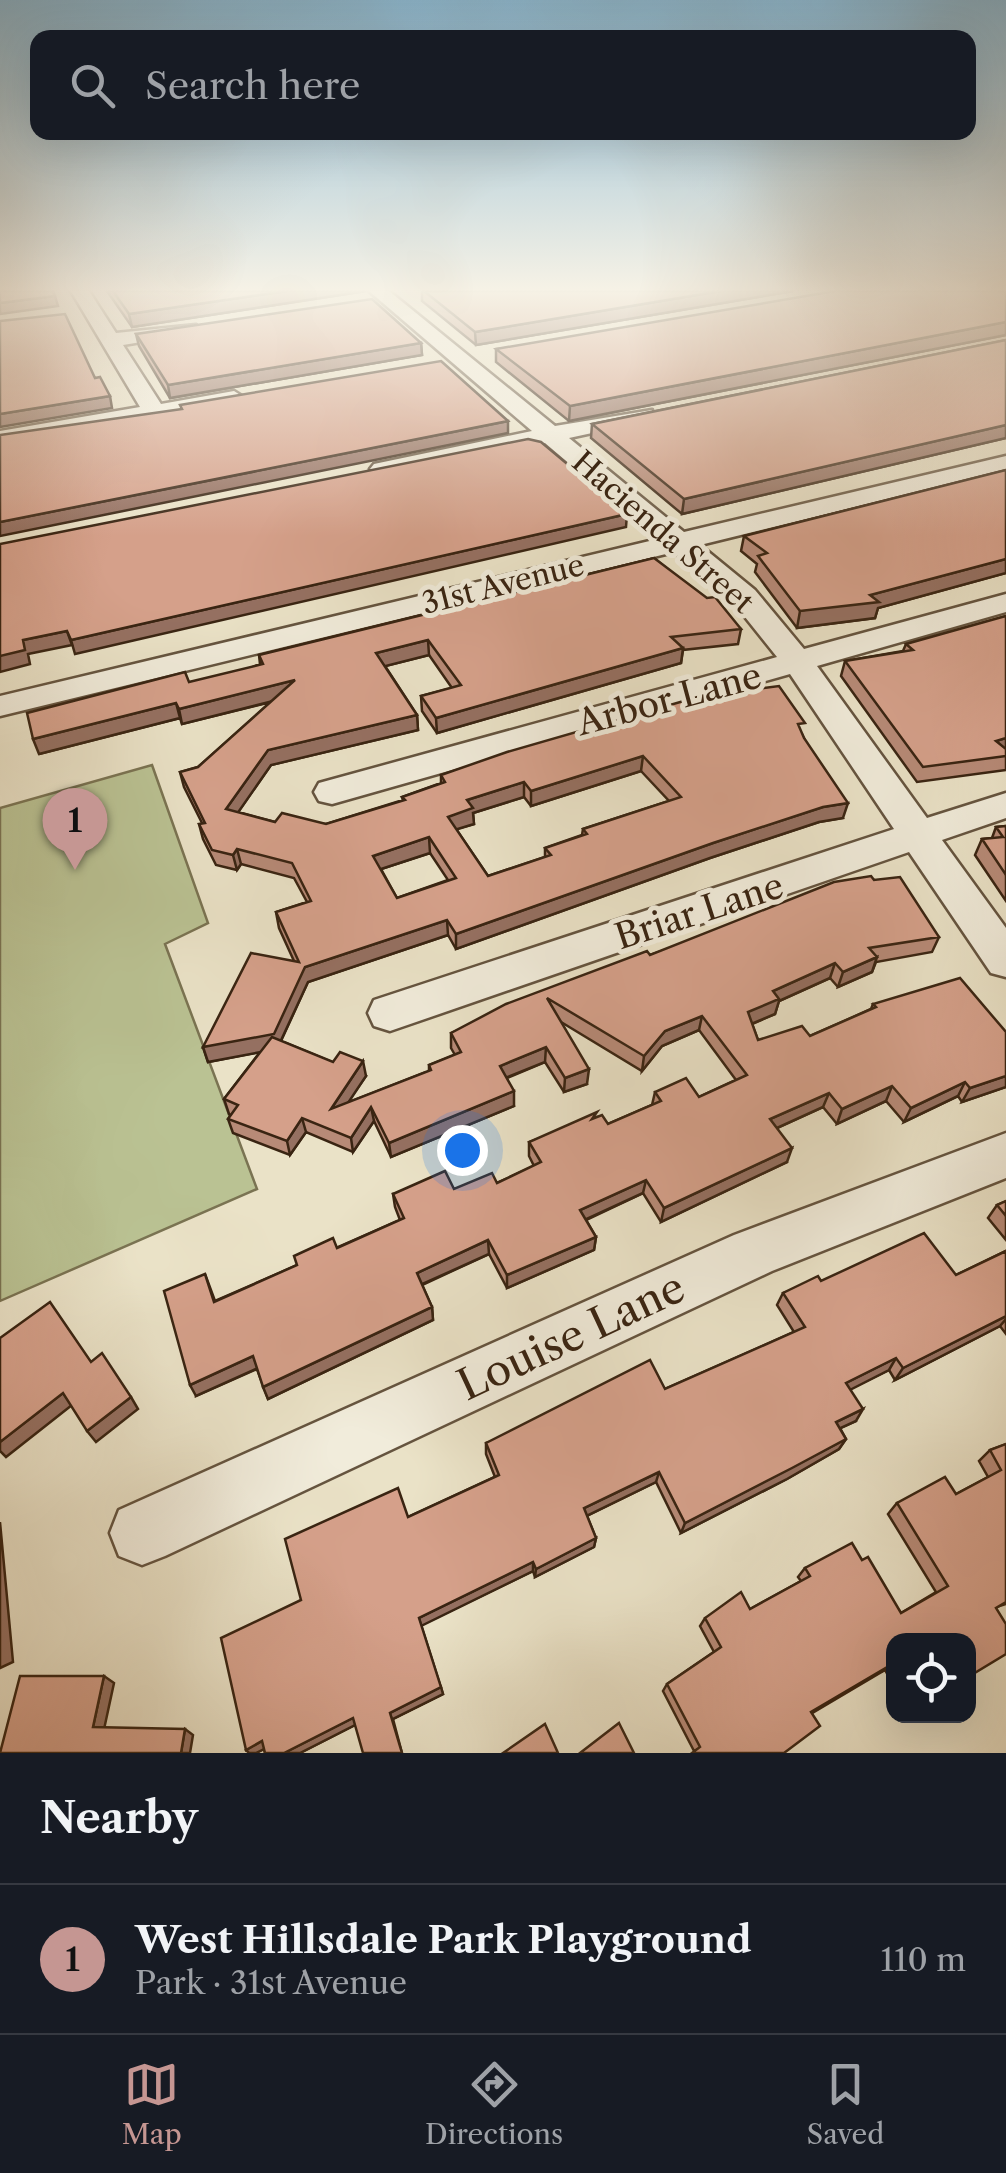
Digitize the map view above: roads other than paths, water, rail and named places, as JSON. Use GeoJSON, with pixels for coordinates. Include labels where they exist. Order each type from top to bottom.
{"type":"FeatureCollection","features":[{"type":"Feature","properties":{"kind":"street"},"geometry":{"type":"LineString","coordinates":[[131,373],[154,411]]}},
{"type":"Feature","properties":{"kind":"street","name":"Hacienda Street"},"geometry":{"type":"LineString","coordinates":[[488,373],[548,434],[744,596],[799,664],[1006,962]]}},
{"type":"Feature","properties":{"kind":"street"},"geometry":{"type":"LineString","coordinates":[[0,438],[251,395]]}},
{"type":"Feature","properties":{"kind":"street"},"geometry":{"type":"LineString","coordinates":[[359,474],[663,411]]}},
{"type":"Feature","properties":{"kind":"street","name":"31st Avenue"},"geometry":{"type":"LineString","coordinates":[[0,706],[1006,463]]}},
{"type":"Feature","properties":{"kind":"street","name":"Arbor Lane"},"geometry":{"type":"LineString","coordinates":[[332,792],[1006,603]]}},
{"type":"Feature","properties":{"kind":"street","name":"Briar Lane"},"geometry":{"type":"LineString","coordinates":[[390,1013],[918,838],[1006,805]]}},
{"type":"Feature","properties":{"kind":"street","name":"Louise Lane"},"geometry":{"type":"LineString","coordinates":[[142,1533],[753,1252],[1006,1154]]}},
{"type":"Feature","properties":{"kind":"place","name":"West Hillsdale Park Playground"},"geometry":{"type":"Point","coordinates":[75,870]}}]}
